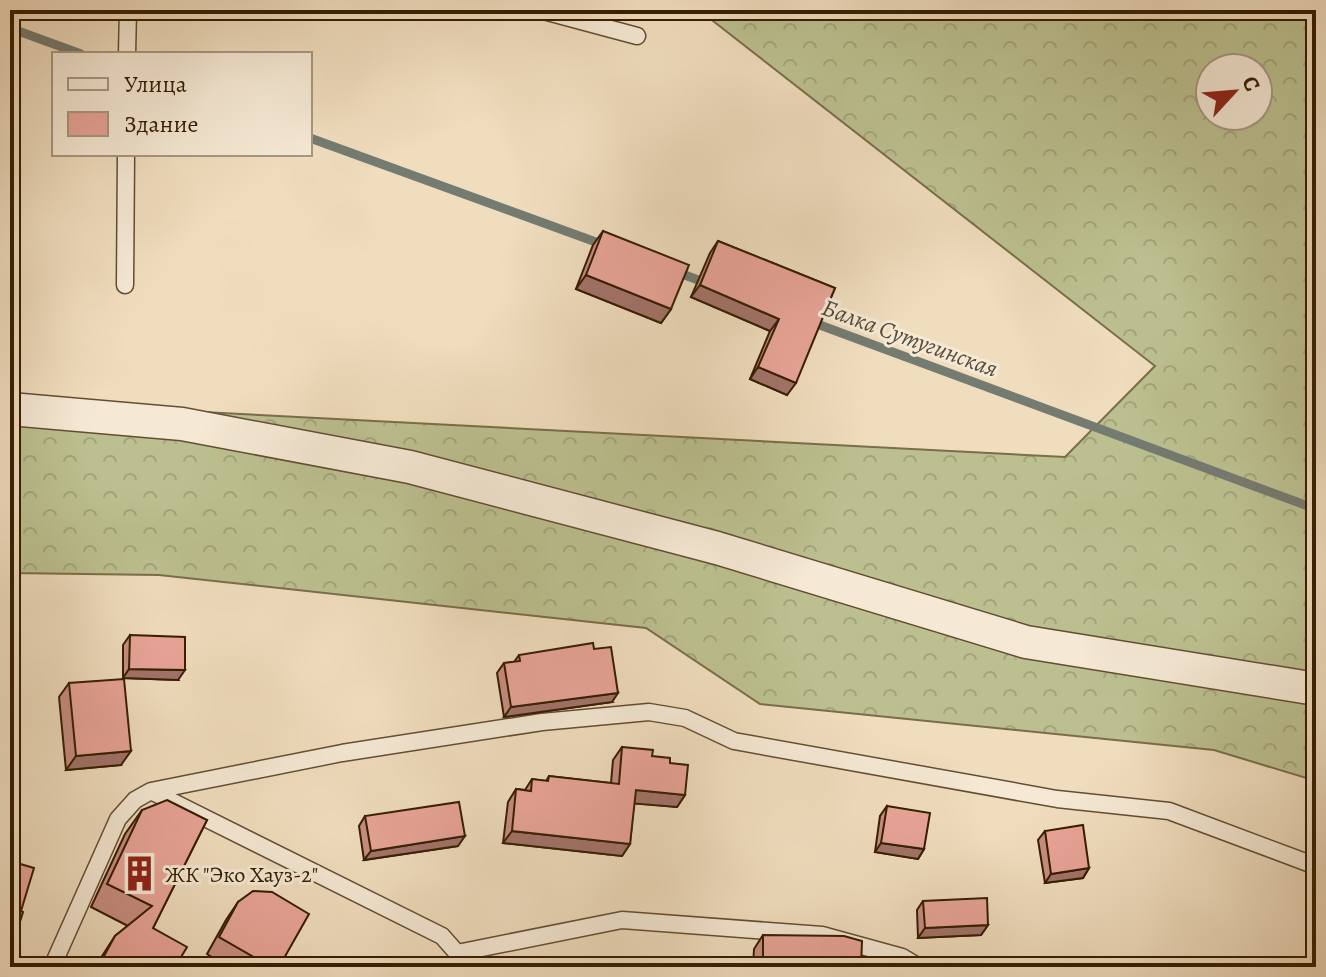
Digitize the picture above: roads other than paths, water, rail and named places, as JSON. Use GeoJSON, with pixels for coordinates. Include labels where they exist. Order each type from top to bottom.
{"type":"FeatureCollection","features":[{"type":"Feature","properties":{"kind":"street"},"geometry":{"type":"LineString","coordinates":[[10,409],[182,424],[410,467],[717,548],[1026,642],[1316,689]]}},
{"type":"Feature","properties":{"kind":"lane"},"geometry":{"type":"LineString","coordinates":[[127,52],[128,10]]}},
{"type":"Feature","properties":{"kind":"lane"},"geometry":{"type":"LineString","coordinates":[[540,10],[637,36]]}},
{"type":"Feature","properties":{"kind":"lane"},"geometry":{"type":"LineString","coordinates":[[125,285],[126,156]]}},
{"type":"Feature","properties":{"kind":"lane"},"geometry":{"type":"LineString","coordinates":[[52,967],[118,819],[135,800],[151,791],[342,753],[542,722],[649,712],[685,718],[734,741],[1057,799],[1169,811],[1316,866]]}},
{"type":"Feature","properties":{"kind":"lane"},"geometry":{"type":"LineString","coordinates":[[151,791],[442,936],[460,960],[622,920],[822,935],[902,957],[919,967]]}},
{"type":"Feature","properties":{"kind":"waterway","name":"Балка Сутугинская"},"geometry":{"type":"LineString","coordinates":[[10,28],[76,52]]}},
{"type":"Feature","properties":{"kind":"waterway","name":"Балка Сутугинская"},"geometry":{"type":"LineString","coordinates":[[312,139],[604,245]]}},
{"type":"Feature","properties":{"kind":"waterway","name":"Балка Сутугинская"},"geometry":{"type":"LineString","coordinates":[[674,271],[709,284]]}},
{"type":"Feature","properties":{"kind":"waterway","name":"Балка Сутугинская"},"geometry":{"type":"LineString","coordinates":[[809,321],[1316,509]]}},
{"type":"Feature","properties":{"kind":"place","name":"ЖК \"Эко Хауз-2\""},"geometry":{"type":"Point","coordinates":[139,874]}}]}
